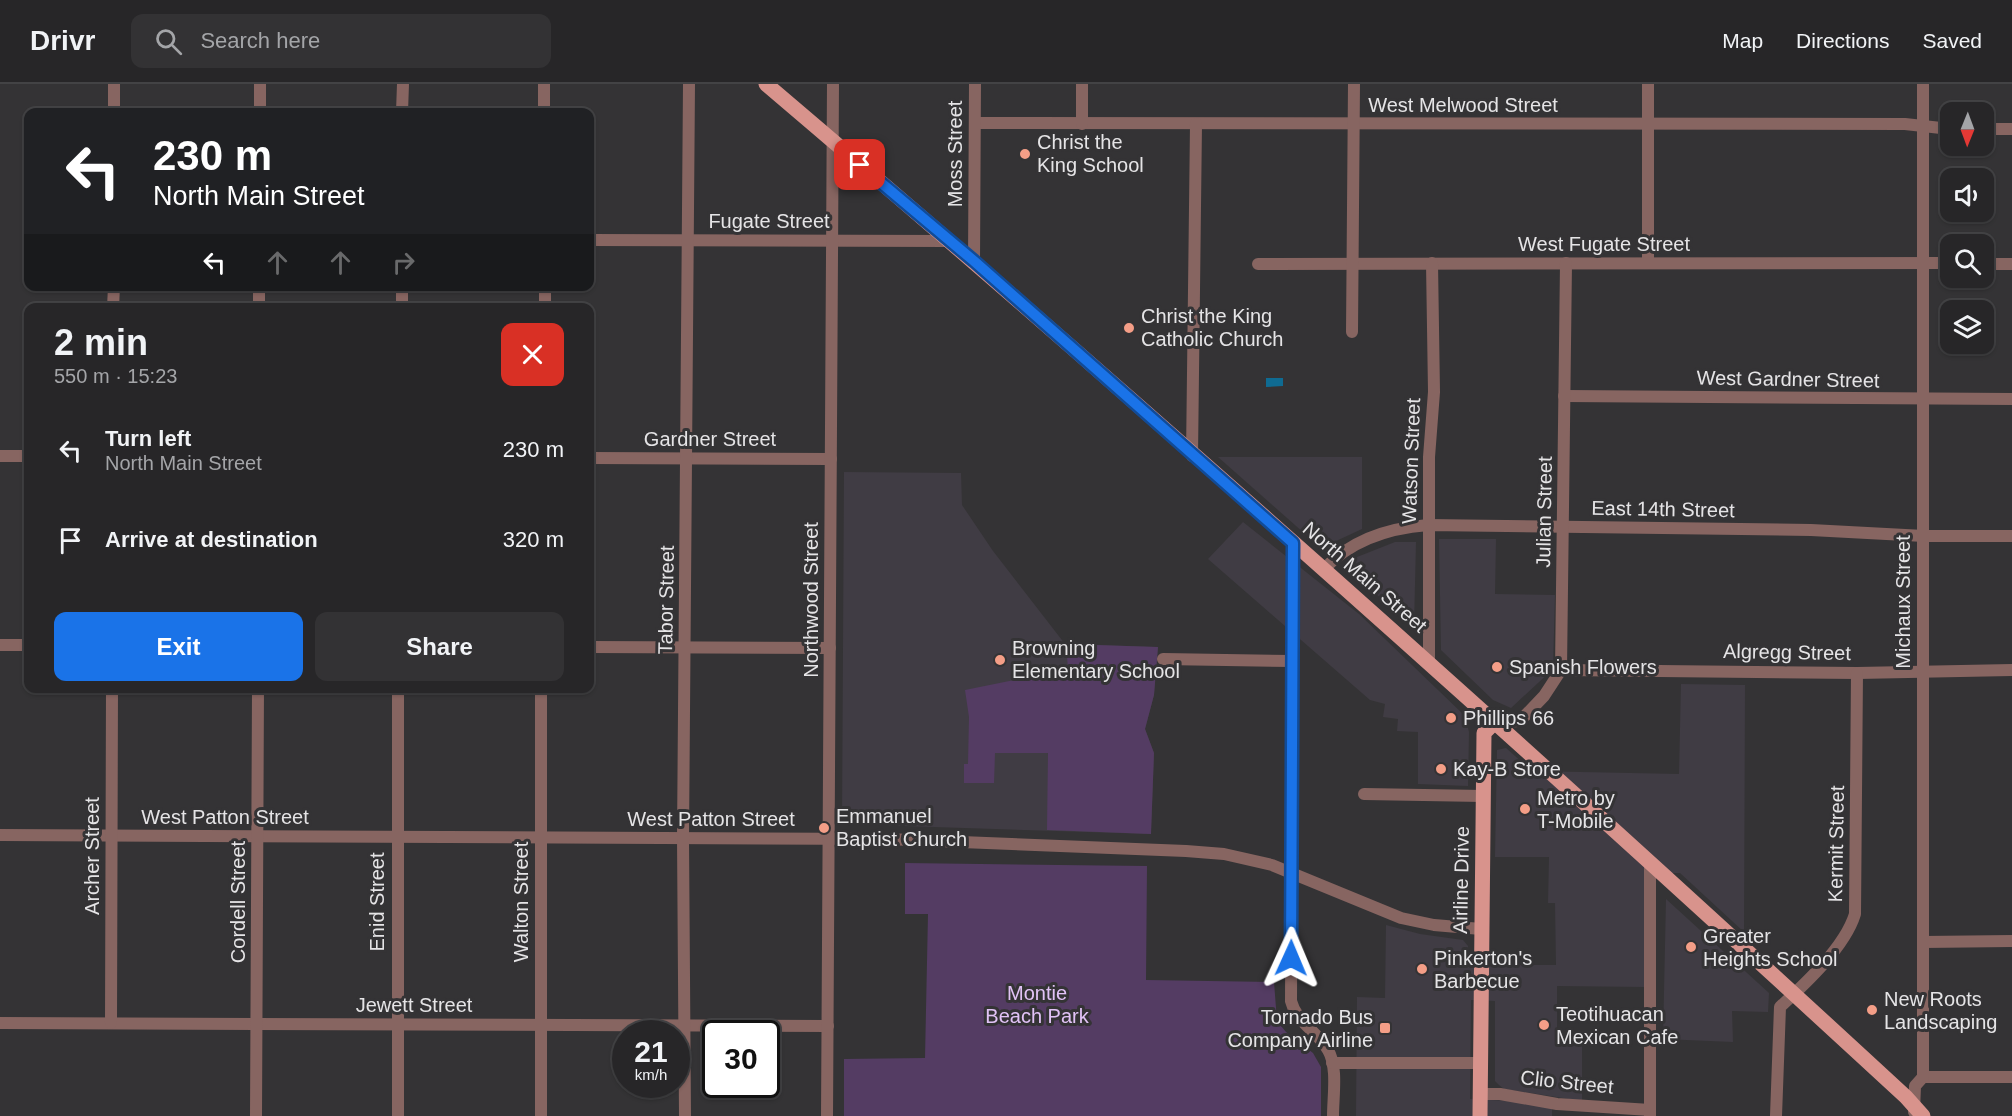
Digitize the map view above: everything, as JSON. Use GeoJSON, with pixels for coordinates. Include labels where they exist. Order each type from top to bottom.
{"type":"FeatureCollection","features":[{"type":"Feature","properties":{"kind":"main road","name":"North Main Street"},"geometry":{"type":"LineString","coordinates":[[766,84],[974,261],[1192,456],[1429,661],[1794,994],[1917,1112]]}},
{"type":"Feature","properties":{"kind":"main road","name":"Airline Drive"},"geometry":{"type":"LineString","coordinates":[[1480,1116],[1484,733],[1495,722]]}},
{"type":"Feature","properties":{"kind":"street"},"geometry":{"type":"LineString","coordinates":[[114,84],[114,108]]}},
{"type":"Feature","properties":{"kind":"street"},"geometry":{"type":"LineString","coordinates":[[260,84],[260,108]]}},
{"type":"Feature","properties":{"kind":"street"},"geometry":{"type":"LineString","coordinates":[[402,84],[402,108]]}},
{"type":"Feature","properties":{"kind":"street"},"geometry":{"type":"LineString","coordinates":[[543,84],[544,108]]}},
{"type":"Feature","properties":{"kind":"street","name":"Tabor Street"},"geometry":{"type":"LineString","coordinates":[[684,1020],[683,838],[688,459],[689,84]]}},
{"type":"Feature","properties":{"kind":"street","name":"Northwood Street"},"geometry":{"type":"LineString","coordinates":[[828,1116],[833,84]]}},
{"type":"Feature","properties":{"kind":"street","name":"Moss Street"},"geometry":{"type":"LineString","coordinates":[[974,261],[975,84]]}},
{"type":"Feature","properties":{"kind":"street"},"geometry":{"type":"LineString","coordinates":[[1082,84],[1082,124]]}},
{"type":"Feature","properties":{"kind":"street"},"geometry":{"type":"LineString","coordinates":[[1352,332],[1354,84]]}},
{"type":"Feature","properties":{"kind":"street"},"geometry":{"type":"LineString","coordinates":[[1648,84],[1648,263]]}},
{"type":"Feature","properties":{"kind":"street","name":"Michaux Street"},"geometry":{"type":"LineString","coordinates":[[1917,1112],[1915,1086],[1923,1077],[1923,84]]}},
{"type":"Feature","properties":{"kind":"street","name":"West Melwood Street"},"geometry":{"type":"LineString","coordinates":[[975,123],[1905,124],[1940,128]]}},
{"type":"Feature","properties":{"kind":"street"},"geometry":{"type":"LineString","coordinates":[[1192,456],[1196,124]]}},
{"type":"Feature","properties":{"kind":"street"},"geometry":{"type":"LineString","coordinates":[[1994,129],[2012,129]]}},
{"type":"Feature","properties":{"kind":"street","name":"Fugate Street"},"geometry":{"type":"LineString","coordinates":[[594,240],[948,241]]}},
{"type":"Feature","properties":{"kind":"street","name":"Watson Street"},"geometry":{"type":"LineString","coordinates":[[1429,661],[1428,525],[1434,392],[1432,263]]}},
{"type":"Feature","properties":{"kind":"street","name":"Julian Street"},"geometry":{"type":"LineString","coordinates":[[1561,670],[1566,263]]}},
{"type":"Feature","properties":{"kind":"street","name":"West Fugate Street"},"geometry":{"type":"LineString","coordinates":[[1258,264],[1940,263]]}},
{"type":"Feature","properties":{"kind":"street"},"geometry":{"type":"LineString","coordinates":[[1994,264],[2012,264]]}},
{"type":"Feature","properties":{"kind":"street","name":"West Gardner Street"},"geometry":{"type":"LineString","coordinates":[[1564,396],[2012,399]]}},
{"type":"Feature","properties":{"kind":"street"},"geometry":{"type":"LineString","coordinates":[[0,456],[24,456]]}},
{"type":"Feature","properties":{"kind":"street","name":"Gardner Street"},"geometry":{"type":"LineString","coordinates":[[594,458],[831,459]]}},
{"type":"Feature","properties":{"kind":"street","name":"East 14th Street"},"geometry":{"type":"LineString","coordinates":[[1324,568],[1352,545],[1376,535],[1428,525],[1811,530],[1924,536],[2012,536]]}},
{"type":"Feature","properties":{"kind":"street"},"geometry":{"type":"LineString","coordinates":[[1293,543],[1291,1001],[1300,1018],[1329,1052],[1332,1063],[1333,1116]]}},
{"type":"Feature","properties":{"kind":"street"},"geometry":{"type":"LineString","coordinates":[[0,645],[24,645]]}},
{"type":"Feature","properties":{"kind":"street"},"geometry":{"type":"LineString","coordinates":[[594,647],[830,648]]}},
{"type":"Feature","properties":{"kind":"street"},"geometry":{"type":"LineString","coordinates":[[1162,659],[1292,661]]}},
{"type":"Feature","properties":{"kind":"street"},"geometry":{"type":"LineString","coordinates":[[1495,722],[1520,721],[1544,696],[1561,670]]}},
{"type":"Feature","properties":{"kind":"street","name":"Algregg Street"},"geometry":{"type":"LineString","coordinates":[[1561,670],[1857,673],[2012,670]]}},
{"type":"Feature","properties":{"kind":"street","name":"Kermit Street"},"geometry":{"type":"LineString","coordinates":[[1776,1116],[1780,1007],[1843,939],[1855,914],[1857,673]]}},
{"type":"Feature","properties":{"kind":"street","name":"Archer Street"},"geometry":{"type":"LineString","coordinates":[[111,1023],[112,693]]}},
{"type":"Feature","properties":{"kind":"street","name":"Cordell Street"},"geometry":{"type":"LineString","coordinates":[[256,1116],[258,693]]}},
{"type":"Feature","properties":{"kind":"street","name":"Enid Street"},"geometry":{"type":"LineString","coordinates":[[398,693],[396,1024],[398,1116]]}},
{"type":"Feature","properties":{"kind":"street","name":"Walton Street"},"geometry":{"type":"LineString","coordinates":[[541,693],[541,1116]]}},
{"type":"Feature","properties":{"kind":"street"},"geometry":{"type":"LineString","coordinates":[[1364,794],[1483,796]]}},
{"type":"Feature","properties":{"kind":"street","name":"West Patton Street"},"geometry":{"type":"LineString","coordinates":[[0,835],[829,839],[1186,851],[1239,857],[1293,873],[1401,918],[1434,926],[1481,929]]}},
{"type":"Feature","properties":{"kind":"street"},"geometry":{"type":"LineString","coordinates":[[1650,862],[1650,1113]]}},
{"type":"Feature","properties":{"kind":"street"},"geometry":{"type":"LineString","coordinates":[[1923,942],[2012,941]]}},
{"type":"Feature","properties":{"kind":"street","name":"Jewett Street"},"geometry":{"type":"LineString","coordinates":[[0,1023],[612,1024]]}},
{"type":"Feature","properties":{"kind":"street","name":"Jewett Street"},"geometry":{"type":"LineString","coordinates":[[690,1025],[828,1026]]}},
{"type":"Feature","properties":{"kind":"street"},"geometry":{"type":"LineString","coordinates":[[1332,1063],[1480,1063]]}},
{"type":"Feature","properties":{"kind":"street"},"geometry":{"type":"LineString","coordinates":[[1923,1077],[2012,1077]]}},
{"type":"Feature","properties":{"kind":"street","name":"Clio Street"},"geometry":{"type":"LineString","coordinates":[[1480,1094],[1500,1094],[1557,1104],[1650,1113]]}},
{"type":"Feature","properties":{"kind":"street","name":"Tabor Street"},"geometry":{"type":"LineString","coordinates":[[685,1098],[685,1116]]}},
{"type":"Feature","properties":{"kind":"shaded area"},"geometry":{"type":"Polygon","coordinates":[[[1218,457],[1362,457],[1362,529],[1321,548],[1218,457]]]}},
{"type":"Feature","properties":{"kind":"shaded area","name":"Browning Elementary School"},"geometry":{"type":"Polygon","coordinates":[[[844,472],[961,473],[962,505],[993,551],[1065,644],[1158,647],[1154,695],[1145,729],[1154,753],[1151,834],[842,824],[844,472]]]}},
{"type":"Feature","properties":{"kind":"shaded area"},"geometry":{"type":"Polygon","coordinates":[[[1243,522],[1359,614],[1465,716],[1469,732],[1468,786],[1418,784],[1418,732],[1397,731],[1398,719],[1383,717],[1385,704],[1370,700],[1208,559],[1243,522]]]}},
{"type":"Feature","properties":{"kind":"shaded area"},"geometry":{"type":"Polygon","coordinates":[[[1439,539],[1496,539],[1495,594],[1555,595],[1553,669],[1511,708],[1493,700],[1441,650],[1439,539]]]}},
{"type":"Feature","properties":{"kind":"shaded area"},"geometry":{"type":"Polygon","coordinates":[[[1395,542],[1416,542],[1414,626],[1345,568],[1352,559],[1395,542]]]}},
{"type":"Feature","properties":{"kind":"shaded area"},"geometry":{"type":"Polygon","coordinates":[[[1681,684],[1745,685],[1744,932],[1680,873],[1646,873],[1645,987],[1557,986],[1557,1040],[1582,1040],[1582,1101],[1504,1089],[1499,1085],[1495,1081],[1495,1001],[1471,1000],[1470,1099],[1510,1101],[1552,1107],[1552,1116],[1356,1116],[1357,997],[1385,998],[1386,925],[1420,934],[1463,940],[1468,946],[1470,965],[1556,965],[1555,903],[1548,903],[1549,857],[1495,857],[1497,750],[1506,748],[1532,771],[1679,774],[1681,684]]]}},
{"type":"Feature","properties":{"kind":"shaded area","name":"Greater Heights School"},"geometry":{"type":"Polygon","coordinates":[[[1666,899],[1769,993],[1768,1012],[1732,1011],[1733,1042],[1663,1039],[1666,899]]]}},
{"type":"Feature","properties":{"kind":"green space"},"geometry":{"type":"Polygon","coordinates":[[[1066,644],[1158,647],[1154,695],[1145,729],[1154,753],[1151,834],[1047,830],[1048,753],[995,753],[994,783],[964,783],[964,764],[968,764],[969,717],[965,690],[1068,669],[1066,644]]]}},
{"type":"Feature","properties":{"kind":"green space","name":"Montie Beach Park"},"geometry":{"type":"Polygon","coordinates":[[[905,863],[1147,866],[1146,980],[1274,982],[1277,1021],[1286,1032],[1313,1053],[1321,1067],[1321,1116],[844,1116],[844,1059],[925,1058],[928,914],[905,914],[905,863]]]}},
{"type":"Feature","properties":{"kind":"water"},"geometry":{"type":"Polygon","coordinates":[[[1266,378],[1283,378],[1283,386],[1266,387],[1266,378]]]}},
{"type":"Feature","properties":{"kind":"place","name":"Christ the King School"},"geometry":{"type":"Point","coordinates":[1025,154]}},
{"type":"Feature","properties":{"kind":"place","name":"Christ the King Catholic Church"},"geometry":{"type":"Point","coordinates":[1129,328]}},
{"type":"Feature","properties":{"kind":"place","name":"Browning Elementary School"},"geometry":{"type":"Point","coordinates":[1000,660]}},
{"type":"Feature","properties":{"kind":"place","name":"Spanish Flowers"},"geometry":{"type":"Point","coordinates":[1497,667]}},
{"type":"Feature","properties":{"kind":"place","name":"Phillips 66"},"geometry":{"type":"Point","coordinates":[1451,718]}},
{"type":"Feature","properties":{"kind":"place","name":"Kay-B Store"},"geometry":{"type":"Point","coordinates":[1441,769]}},
{"type":"Feature","properties":{"kind":"place","name":"Metro by T-Mobile"},"geometry":{"type":"Point","coordinates":[1525,809]}},
{"type":"Feature","properties":{"kind":"place","name":"Emmanuel Baptist Church"},"geometry":{"type":"Point","coordinates":[824,828]}},
{"type":"Feature","properties":{"kind":"place","name":"Greater Heights School"},"geometry":{"type":"Point","coordinates":[1691,947]}},
{"type":"Feature","properties":{"kind":"place","name":"Pinkerton's Barbecue"},"geometry":{"type":"Point","coordinates":[1422,969]}},
{"type":"Feature","properties":{"kind":"place","name":"New Roots Landscaping"},"geometry":{"type":"Point","coordinates":[1872,1010]}},
{"type":"Feature","properties":{"kind":"place","name":"Teotihuacan Mexican Cafe"},"geometry":{"type":"Point","coordinates":[1544,1025]}},
{"type":"Feature","properties":{"kind":"place","name":"Tornado Bus Company Airline"},"geometry":{"type":"Point","coordinates":[1385,1028]}},
{"type":"Feature","properties":{"kind":"route"},"geometry":{"type":"LineString","coordinates":[[860,165],[974,261],[1293,543],[1291,958]]}}]}
